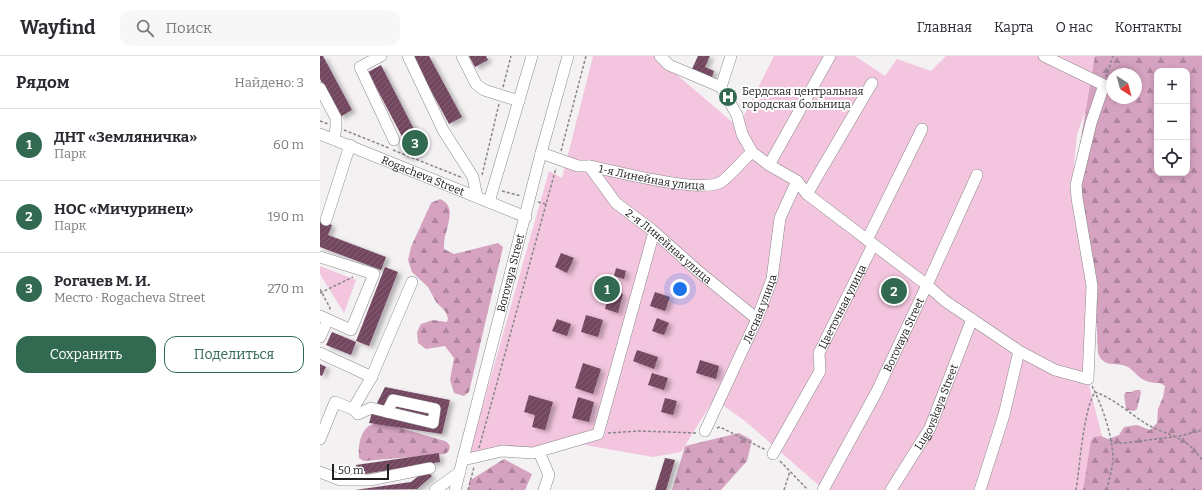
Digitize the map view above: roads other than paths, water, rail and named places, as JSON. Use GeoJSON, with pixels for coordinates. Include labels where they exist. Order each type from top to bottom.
{"type":"FeatureCollection","features":[{"type":"Feature","properties":{"kind":"street"},"geometry":{"type":"LineString","coordinates":[[381,56],[360,67],[394,140]]}},
{"type":"Feature","properties":{"kind":"street"},"geometry":{"type":"LineString","coordinates":[[408,56],[443,130],[473,176],[477,196]]}},
{"type":"Feature","properties":{"kind":"street"},"geometry":{"type":"LineString","coordinates":[[462,56],[476,84],[484,90],[519,101]]}},
{"type":"Feature","properties":{"kind":"street"},"geometry":{"type":"LineString","coordinates":[[489,202],[532,56]]}},
{"type":"Feature","properties":{"kind":"street","name":"Borovaya Street"},"geometry":{"type":"LineString","coordinates":[[455,490],[568,56]]}},
{"type":"Feature","properties":{"kind":"street"},"geometry":{"type":"LineString","coordinates":[[660,56],[669,65],[721,87],[737,115],[742,134],[752,152],[769,165],[797,181],[807,194],[927,285],[944,301],[1019,351],[1055,370],[1088,379],[1092,286],[1076,185],[1091,123],[1104,85],[1044,56]]}},
{"type":"Feature","properties":{"kind":"street"},"geometry":{"type":"LineString","coordinates":[[721,87],[731,56]]}},
{"type":"Feature","properties":{"kind":"street"},"geometry":{"type":"LineString","coordinates":[[769,165],[830,56]]}},
{"type":"Feature","properties":{"kind":"street"},"geometry":{"type":"LineString","coordinates":[[807,194],[872,82]]}},
{"type":"Feature","properties":{"kind":"street"},"geometry":{"type":"LineString","coordinates":[[320,88],[336,118],[334,139]]}},
{"type":"Feature","properties":{"kind":"street","name":"Цветочная улица"},"geometry":{"type":"LineString","coordinates":[[773,454],[820,371],[819,354],[922,129]]}},
{"type":"Feature","properties":{"kind":"street","name":"Rogacheva Street"},"geometry":{"type":"LineString","coordinates":[[320,134],[526,216]]}},
{"type":"Feature","properties":{"kind":"street"},"geometry":{"type":"LineString","coordinates":[[326,220],[350,145]]}},
{"type":"Feature","properties":{"kind":"street","name":"1-я Линейная улица"},"geometry":{"type":"LineString","coordinates":[[542,154],[578,166],[589,166],[682,185],[710,185],[721,182],[752,152]]}},
{"type":"Feature","properties":{"kind":"street","name":"2-я Линейная улица"},"geometry":{"type":"LineString","coordinates":[[589,166],[616,203],[654,232],[698,272],[757,319]]}},
{"type":"Feature","properties":{"kind":"street","name":"Borovaya Street"},"geometry":{"type":"LineString","coordinates":[[823,490],[876,393],[977,175]]}},
{"type":"Feature","properties":{"kind":"street","name":"Лесная улица"},"geometry":{"type":"LineString","coordinates":[[705,431],[757,319],[772,279],[780,218],[797,181]]}},
{"type":"Feature","properties":{"kind":"street"},"geometry":{"type":"LineString","coordinates":[[463,460],[502,451],[539,452],[598,434],[654,232]]}},
{"type":"Feature","properties":{"kind":"street"},"geometry":{"type":"LineString","coordinates":[[320,256],[374,274],[351,330],[325,318],[320,337]]}},
{"type":"Feature","properties":{"kind":"street"},"geometry":{"type":"LineString","coordinates":[[353,409],[372,376],[412,282]]}},
{"type":"Feature","properties":{"kind":"street","name":"Lugovskaya Street"},"geometry":{"type":"LineString","coordinates":[[891,490],[930,428],[972,319]]}},
{"type":"Feature","properties":{"kind":"street"},"geometry":{"type":"LineString","coordinates":[[980,490],[1004,415],[1019,351]]}},
{"type":"Feature","properties":{"kind":"street"},"geometry":{"type":"LineString","coordinates":[[320,353],[372,376]]}},
{"type":"Feature","properties":{"kind":"street"},"geometry":{"type":"LineString","coordinates":[[320,439],[335,402],[353,409],[358,414],[371,408],[387,412]]}},
{"type":"Feature","properties":{"kind":"street"},"geometry":{"type":"LineString","coordinates":[[539,452],[549,475],[544,490]]}},
{"type":"Feature","properties":{"kind":"street"},"geometry":{"type":"LineString","coordinates":[[320,472],[340,480],[370,480],[430,468]]}},
{"type":"Feature","properties":{"kind":"street"},"geometry":{"type":"LineString","coordinates":[[435,490],[460,472]]}},
{"type":"Feature","properties":{"kind":"place","name":"Бердская центральная городская больница"},"geometry":{"type":"Point","coordinates":[728,97]}},
{"type":"Feature","properties":{"kind":"place","name":"Рогачев М. И."},"geometry":{"type":"Point","coordinates":[415,143]}},
{"type":"Feature","properties":{"kind":"place","name":"ДНТ «Земляничка»"},"geometry":{"type":"Point","coordinates":[607,289]}},
{"type":"Feature","properties":{"kind":"place","name":"НОС «Мичуринец»"},"geometry":{"type":"Point","coordinates":[894,291]}}]}
